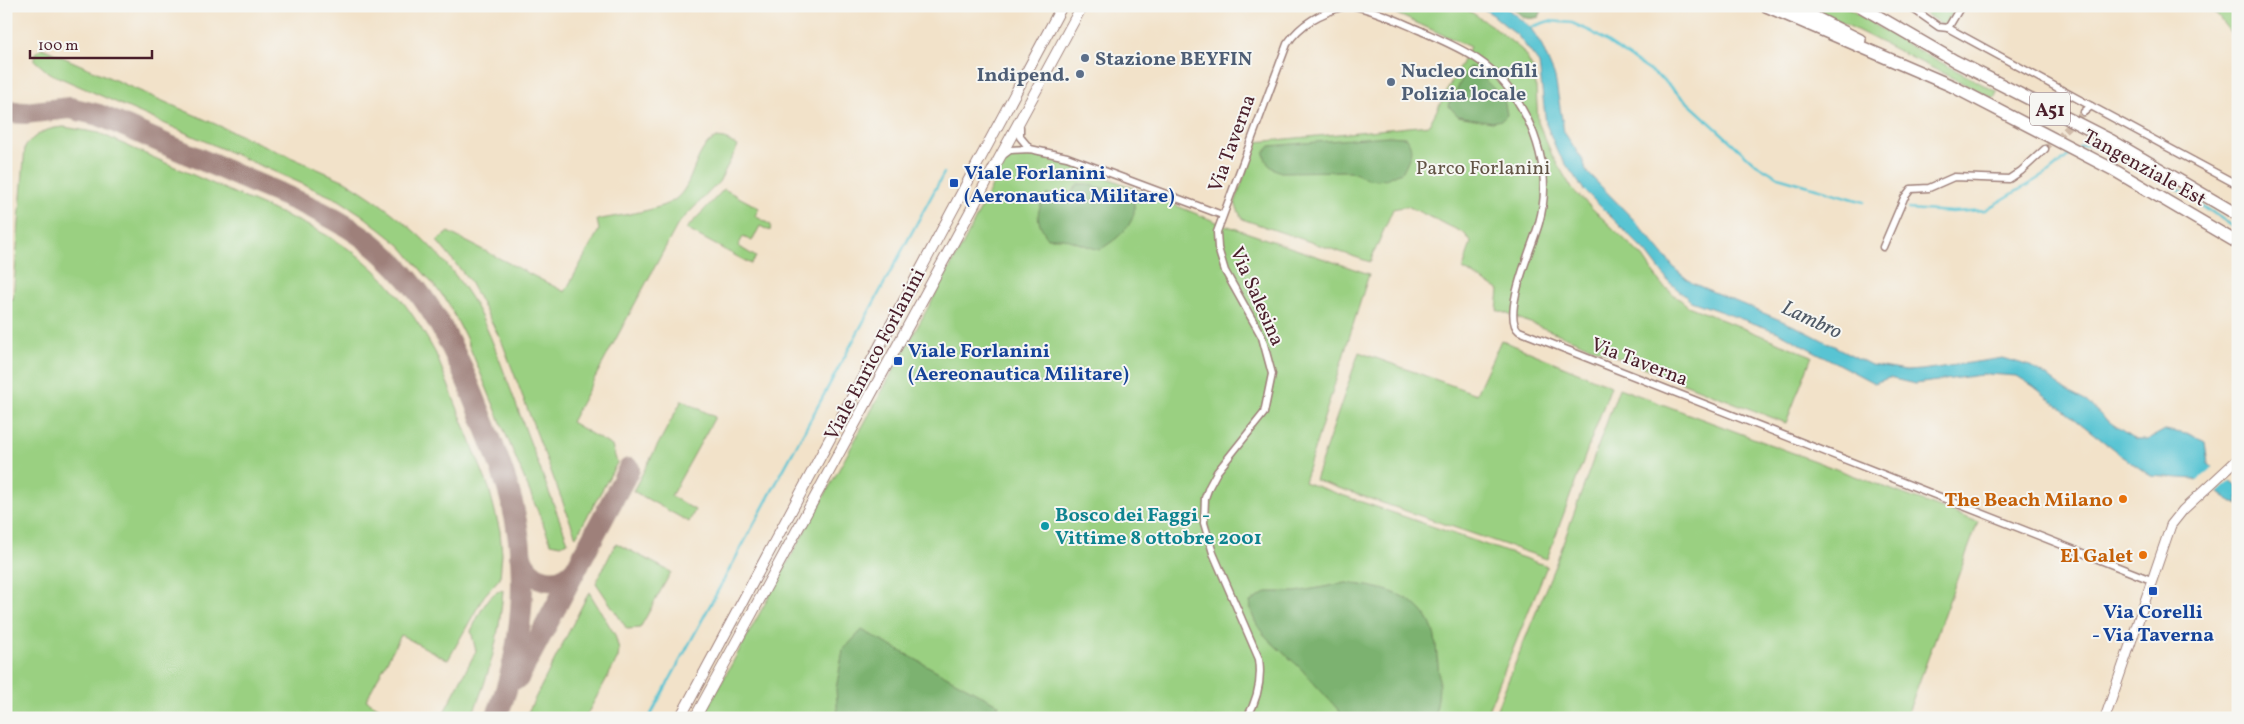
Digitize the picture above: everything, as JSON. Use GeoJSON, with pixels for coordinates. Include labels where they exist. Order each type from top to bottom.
{"type":"FeatureCollection","features":[{"type":"Feature","properties":{"kind":"highway","name":"Tangenziale Est"},"geometry":{"type":"LineString","coordinates":[[1792,6],[2112,169],[2238,243]]}},
{"type":"Feature","properties":{"kind":"highway","name":"Tangenziale Est"},"geometry":{"type":"LineString","coordinates":[[1860,6],[1948,56],[2112,141],[2238,215]]}},
{"type":"Feature","properties":{"kind":"highway"},"geometry":{"type":"LineString","coordinates":[[1770,8],[1952,86]]}},
{"type":"Feature","properties":{"kind":"main road","name":"Viale Enrico Forlanini"},"geometry":{"type":"LineString","coordinates":[[680,718],[811,478],[931,248],[1062,6]]}},
{"type":"Feature","properties":{"kind":"main road","name":"Viale Enrico Forlanini"},"geometry":{"type":"LineString","coordinates":[[695,718],[1082,6]]}},
{"type":"Feature","properties":{"kind":"street","name":"Via Taverna"},"geometry":{"type":"LineString","coordinates":[[1000,159],[1010,150],[1030,148],[1082,162],[1222,215],[1287,44],[1297,31],[1310,20],[1345,6]]}},
{"type":"Feature","properties":{"kind":"street","name":"Via Taverna"},"geometry":{"type":"LineString","coordinates":[[1355,6],[1396,20],[1477,59],[1511,92],[1529,124],[1540,156],[1544,190],[1540,222],[1516,290],[1516,328],[2151,580]]}},
{"type":"Feature","properties":{"kind":"street"},"geometry":{"type":"LineString","coordinates":[[1909,6],[1938,27],[1948,28],[2238,185]]}},
{"type":"Feature","properties":{"kind":"street"},"geometry":{"type":"LineString","coordinates":[[1948,28],[1961,6]]}},
{"type":"Feature","properties":{"kind":"street"},"geometry":{"type":"LineString","coordinates":[[2084,112],[2091,106]]}},
{"type":"Feature","properties":{"kind":"street"},"geometry":{"type":"LineString","coordinates":[[1027,108],[1018,133],[1030,148]]}},
{"type":"Feature","properties":{"kind":"street"},"geometry":{"type":"LineString","coordinates":[[1883,247],[1906,193],[1911,189],[1929,188],[1954,177],[2009,179],[2016,176],[2045,149]]}},
{"type":"Feature","properties":{"kind":"street","name":"Via Salesina"},"geometry":{"type":"LineString","coordinates":[[1222,215],[1217,236],[1219,254],[1225,271],[1262,337],[1272,374],[1264,413],[1217,472],[1209,487],[1204,510],[1207,538],[1259,659],[1257,689],[1247,718]]}},
{"type":"Feature","properties":{"kind":"street"},"geometry":{"type":"LineString","coordinates":[[2105,718],[2171,525],[2183,510],[2238,459]]}},
{"type":"Feature","properties":{"kind":"green space","name":"Parco Forlanini"},"geometry":{"type":"Polygon","coordinates":[[[1379,6],[1462,6],[1492,26],[1522,50],[1535,72],[1538,122],[1552,155],[1573,190],[1643,257],[1661,284],[1688,306],[1812,356],[1786,423],[1497,310],[1499,290],[1463,269],[1471,242],[1464,233],[1407,206],[1393,209],[1370,262],[1242,219],[1235,203],[1256,142],[1429,125],[1470,47],[1379,6]]]}},
{"type":"Feature","properties":{"kind":"green space"},"geometry":{"type":"Polygon","coordinates":[[[1512,6],[1544,6],[1539,17],[1530,19],[1521,15],[1512,6]]]}},
{"type":"Feature","properties":{"kind":"green space"},"geometry":{"type":"Polygon","coordinates":[[[1809,6],[1844,6],[1903,42],[1997,92],[1994,99],[1809,6]]]}},
{"type":"Feature","properties":{"kind":"green space"},"geometry":{"type":"Polygon","coordinates":[[[1914,6],[1957,6],[1946,23],[1942,25],[1914,6]]]}},
{"type":"Feature","properties":{"kind":"green space"},"geometry":{"type":"Polygon","coordinates":[[[2206,6],[2238,6],[2238,39],[2233,36],[2216,14],[2206,6]]]}},
{"type":"Feature","properties":{"kind":"green space"},"geometry":{"type":"Polygon","coordinates":[[[42,48],[345,181],[362,191],[410,227],[451,270],[471,298],[485,324],[568,542],[561,545],[551,543],[465,336],[447,301],[401,246],[362,215],[339,200],[49,73],[34,60],[36,53],[42,48]]]}},
{"type":"Feature","properties":{"kind":"green space"},"geometry":{"type":"Polygon","coordinates":[[[1469,67],[1473,68],[1504,99],[1507,115],[1502,120],[1492,122],[1458,116],[1448,105],[1469,67]]]}},
{"type":"Feature","properties":{"kind":"green space"},"geometry":{"type":"Polygon","coordinates":[[[64,127],[99,133],[287,216],[340,243],[366,262],[390,285],[428,339],[436,354],[489,488],[500,531],[502,553],[500,578],[484,596],[448,660],[401,635],[366,700],[397,718],[6,718],[6,299],[13,299],[25,146],[43,132],[64,127]]]}},
{"type":"Feature","properties":{"kind":"green space"},"geometry":{"type":"Polygon","coordinates":[[[1387,136],[1405,137],[1411,150],[1403,171],[1386,179],[1368,179],[1350,171],[1281,172],[1269,165],[1264,153],[1270,146],[1387,136]]]}},
{"type":"Feature","properties":{"kind":"green space"},"geometry":{"type":"Polygon","coordinates":[[[717,138],[725,139],[738,146],[719,182],[678,224],[571,422],[612,446],[617,463],[576,537],[502,342],[469,280],[437,241],[448,232],[565,292],[599,230],[597,220],[641,212],[672,201],[679,196],[689,181],[704,148],[717,138]]]}},
{"type":"Feature","properties":{"kind":"green space"},"geometry":{"type":"Polygon","coordinates":[[[1021,153],[1074,164],[1219,223],[1369,274],[1304,482],[1547,566],[1485,718],[702,718],[963,244],[1005,160],[1011,154],[1021,153]]]}},
{"type":"Feature","properties":{"kind":"green space"},"geometry":{"type":"Polygon","coordinates":[[[1078,184],[1087,184],[1132,196],[1134,213],[1131,221],[1120,235],[1099,250],[1063,238],[1047,238],[1039,221],[1040,207],[1046,195],[1055,195],[1066,199],[1078,184]]]}},
{"type":"Feature","properties":{"kind":"green space"},"geometry":{"type":"Polygon","coordinates":[[[724,189],[759,208],[755,216],[771,225],[770,231],[760,226],[752,241],[743,237],[738,246],[756,257],[751,264],[686,229],[724,189]]]}},
{"type":"Feature","properties":{"kind":"green space"},"geometry":{"type":"Polygon","coordinates":[[[1501,340],[1611,386],[1547,559],[1315,480],[1359,352],[1476,394],[1501,340]]]}},
{"type":"Feature","properties":{"kind":"green space"},"geometry":{"type":"Polygon","coordinates":[[[1619,388],[1978,522],[1906,718],[1493,718],[1556,563],[1619,388]]]}},
{"type":"Feature","properties":{"kind":"green space"},"geometry":{"type":"Polygon","coordinates":[[[682,400],[715,417],[671,496],[695,510],[689,522],[633,491],[682,400]]]}},
{"type":"Feature","properties":{"kind":"green space"},"geometry":{"type":"Polygon","coordinates":[[[616,543],[671,572],[640,628],[627,629],[596,583],[616,543]]]}},
{"type":"Feature","properties":{"kind":"green space"},"geometry":{"type":"Polygon","coordinates":[[[1346,583],[1372,587],[1397,594],[1419,608],[1427,618],[1435,636],[1439,672],[1439,687],[1434,718],[1345,718],[1303,671],[1262,633],[1252,614],[1250,602],[1267,592],[1296,592],[1346,583]]]}},
{"type":"Feature","properties":{"kind":"green space"},"geometry":{"type":"Polygon","coordinates":[[[503,590],[502,607],[493,656],[471,718],[441,718],[476,651],[471,631],[488,600],[492,595],[503,590]]]}},
{"type":"Feature","properties":{"kind":"green space"},"geometry":{"type":"Polygon","coordinates":[[[589,592],[615,635],[619,650],[618,658],[585,718],[525,718],[589,592]]]}},
{"type":"Feature","properties":{"kind":"green space"},"geometry":{"type":"Polygon","coordinates":[[[862,630],[999,705],[993,718],[838,718],[836,689],[843,650],[862,630]]]}},
{"type":"Feature","properties":{"kind":"water"},"geometry":{"type":"Polygon","coordinates":[[[1479,6],[1504,6],[1530,27],[1541,44],[1555,77],[1564,132],[1584,162],[1586,171],[1637,223],[1676,270],[1692,283],[1799,328],[1871,365],[1906,371],[2003,358],[2030,366],[2066,391],[2087,402],[2105,419],[2136,440],[2147,440],[2165,430],[2191,435],[2205,442],[2208,464],[2238,486],[2238,505],[2195,479],[2151,476],[2122,456],[2033,386],[2017,376],[1988,374],[1915,384],[1889,378],[1874,383],[1778,332],[1691,301],[1669,282],[1647,253],[1584,190],[1558,153],[1546,124],[1539,63],[1518,36],[1479,6]]]}},
{"type":"Feature","properties":{"kind":"pier"},"geometry":{"type":"Polygon","coordinates":[[[2214,466],[2232,480],[2216,494],[2195,482],[2214,466]]]}},
{"type":"Feature","properties":{"kind":"waterway"},"geometry":{"type":"LineString","coordinates":[[1528,28],[1549,21],[1572,23],[1592,32],[1662,79],[1753,162],[1778,177],[1864,202]]}},
{"type":"Feature","properties":{"kind":"waterway"},"geometry":{"type":"LineString","coordinates":[[2079,147],[2082,145],[2099,146],[2170,183],[2238,230]]}},
{"type":"Feature","properties":{"kind":"waterway"},"geometry":{"type":"LineString","coordinates":[[1908,209],[1952,212],[1985,210],[2049,172],[2073,152]]}},
{"type":"Feature","properties":{"kind":"waterway"},"geometry":{"type":"LineString","coordinates":[[649,718],[944,173]]}},
{"type":"Feature","properties":{"kind":"taxiway"},"geometry":{"type":"LineString","coordinates":[[6,112],[25,113],[70,108],[99,115],[328,216],[371,243],[408,279],[437,319],[459,363],[501,468],[509,491],[518,530],[522,585],[518,639],[505,692],[496,718]]}},
{"type":"Feature","properties":{"kind":"taxiway"},"geometry":{"type":"LineString","coordinates":[[518,678],[629,469]]}},
{"type":"Feature","properties":{"kind":"taxiway"},"geometry":{"type":"LineString","coordinates":[[520,554],[530,571],[544,579],[561,579],[569,575],[576,568]]}},
{"type":"Feature","properties":{"kind":"tunnel"},"geometry":{"type":"LineString","coordinates":[[2045,149],[2084,112]]}},
{"type":"Feature","properties":{"kind":"place","name":"Stazione BEYFIN"},"geometry":{"type":"Point","coordinates":[1085,58]}},
{"type":"Feature","properties":{"kind":"place","name":"Indipend."},"geometry":{"type":"Point","coordinates":[1080,74]}},
{"type":"Feature","properties":{"kind":"place","name":"Nucleo cinofili Polizia locale"},"geometry":{"type":"Point","coordinates":[1391,82]}},
{"type":"Feature","properties":{"kind":"place","name":"Viale Forlanini (Aeronautica Militare)"},"geometry":{"type":"Point","coordinates":[954,183]}},
{"type":"Feature","properties":{"kind":"place","name":"Viale Forlanini (Aereonautica Militare)"},"geometry":{"type":"Point","coordinates":[898,361]}},
{"type":"Feature","properties":{"kind":"place","name":"The Beach Milano"},"geometry":{"type":"Point","coordinates":[2123,499]}},
{"type":"Feature","properties":{"kind":"place","name":"Bosco dei Faggi - Vittime 8 ottobre 2001"},"geometry":{"type":"Point","coordinates":[1045,526]}},
{"type":"Feature","properties":{"kind":"place","name":"El Galet"},"geometry":{"type":"Point","coordinates":[2143,555]}},
{"type":"Feature","properties":{"kind":"place","name":"Via Corelli - Via Taverna"},"geometry":{"type":"Point","coordinates":[2153,591]}},
{"type":"Feature","properties":{"kind":"water label","name":"Lambro"},"geometry":{"type":"Point","coordinates":[1812,319]}}]}
